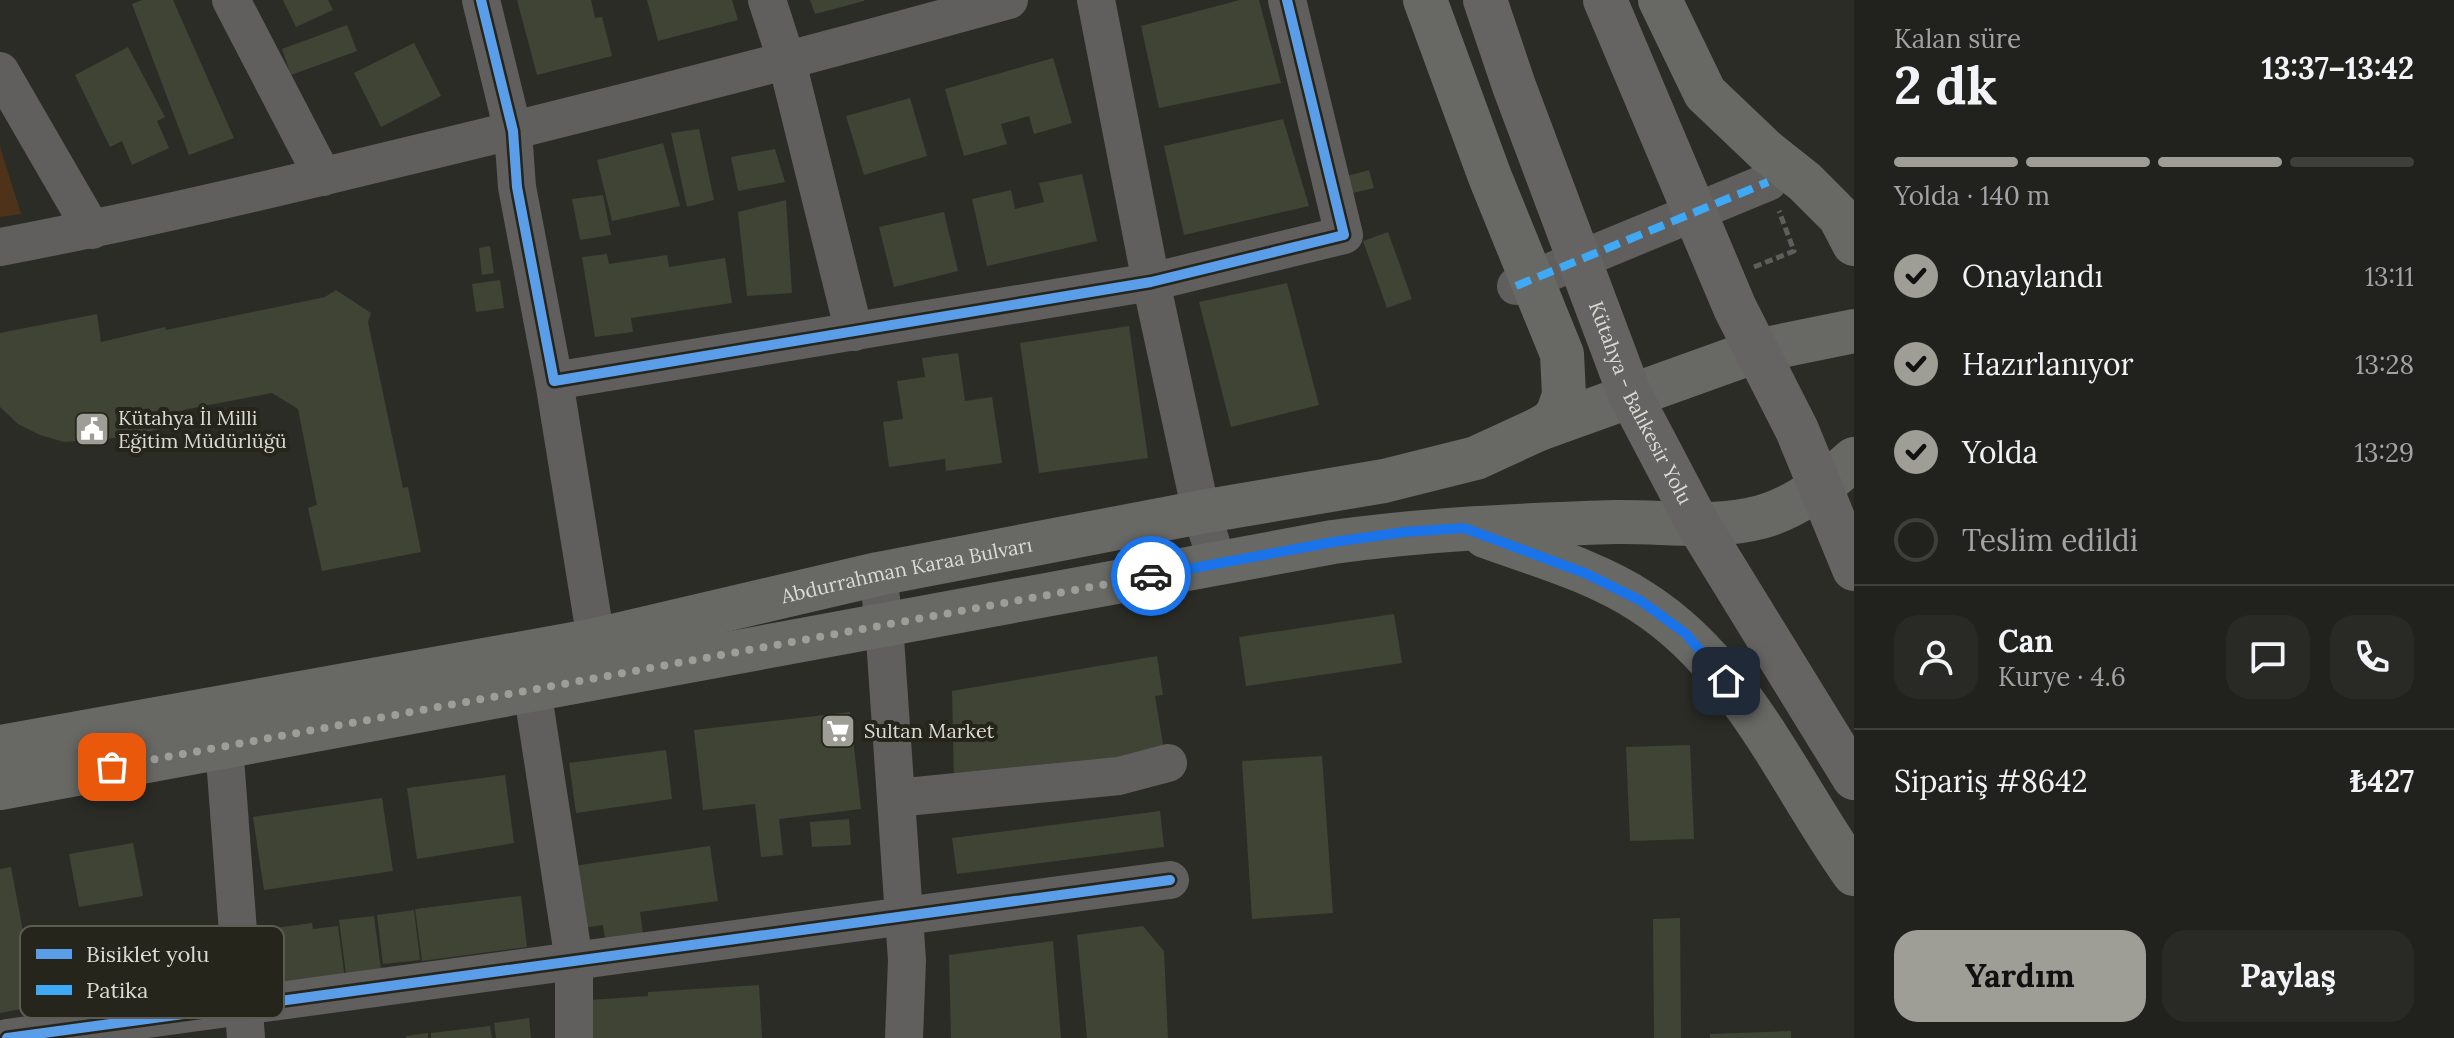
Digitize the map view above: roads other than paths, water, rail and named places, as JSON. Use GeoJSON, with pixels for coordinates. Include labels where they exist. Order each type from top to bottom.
{"type":"FeatureCollection","features":[{"type":"Feature","properties":{"kind":"highway","name":"Kütahya - Balıkesir Yolu"},"geometry":{"type":"LineString","coordinates":[[1485,0],[1514,86],[1630,395],[1699,526],[1854,778]]}},
{"type":"Feature","properties":{"kind":"highway"},"geometry":{"type":"LineString","coordinates":[[1605,0],[1735,308],[1797,430],[1854,569]]}},
{"type":"Feature","properties":{"kind":"main road","name":"Abdurrahman Karaa Bulvarı"},"geometry":{"type":"LineString","coordinates":[[0,747],[596,640],[878,574],[1201,512],[1384,481],[1476,458],[1539,429],[1558,413],[1564,395],[1562,354],[1490,177],[1425,0]]}},
{"type":"Feature","properties":{"kind":"main road"},"geometry":{"type":"LineString","coordinates":[[1660,0],[1705,93],[1840,217],[1854,244]]}},
{"type":"Feature","properties":{"kind":"main road"},"geometry":{"type":"LineString","coordinates":[[1539,429],[1756,351],[1854,331]]}},
{"type":"Feature","properties":{"kind":"main road"},"geometry":{"type":"LineString","coordinates":[[0,788],[1333,542],[1464,528],[1620,522],[1699,526],[1762,517],[1820,489],[1854,459]]}},
{"type":"Feature","properties":{"kind":"main road"},"geometry":{"type":"LineString","coordinates":[[1464,528],[1587,574],[1641,601],[1686,634],[1747,704],[1843,858],[1854,908]]}},
{"type":"Feature","properties":{"kind":"street"},"geometry":{"type":"LineString","coordinates":[[231,0],[323,177]]}},
{"type":"Feature","properties":{"kind":"street"},"geometry":{"type":"LineString","coordinates":[[455,0],[513,131]]}},
{"type":"Feature","properties":{"kind":"street"},"geometry":{"type":"LineString","coordinates":[[481,0],[513,131],[517,187],[554,381],[596,640]]}},
{"type":"Feature","properties":{"kind":"street"},"geometry":{"type":"LineString","coordinates":[[767,0],[787,62],[854,332]]}},
{"type":"Feature","properties":{"kind":"street"},"geometry":{"type":"LineString","coordinates":[[0,247],[92,230],[513,131],[787,62],[1009,0]]}},
{"type":"Feature","properties":{"kind":"street"},"geometry":{"type":"LineString","coordinates":[[1096,0],[1151,282],[1201,512],[1218,564]]}},
{"type":"Feature","properties":{"kind":"street"},"geometry":{"type":"LineString","coordinates":[[554,381],[1151,282],[1344,235],[1287,0]]}},
{"type":"Feature","properties":{"kind":"street"},"geometry":{"type":"LineString","coordinates":[[0,71],[92,230]]}},
{"type":"Feature","properties":{"kind":"street"},"geometry":{"type":"LineString","coordinates":[[1516,286],[1768,182]]}},
{"type":"Feature","properties":{"kind":"street"},"geometry":{"type":"LineString","coordinates":[[878,574],[907,960],[904,1038]]}},
{"type":"Feature","properties":{"kind":"street"},"geometry":{"type":"LineString","coordinates":[[532,689],[574,961],[574,1038]]}},
{"type":"Feature","properties":{"kind":"street"},"geometry":{"type":"LineString","coordinates":[[224,745],[238,926]]}},
{"type":"Feature","properties":{"kind":"street"},"geometry":{"type":"LineString","coordinates":[[896,798],[1119,776],[1168,763]]}},
{"type":"Feature","properties":{"kind":"street"},"geometry":{"type":"LineString","coordinates":[[284,1015],[574,961],[1170,880]]}},
{"type":"Feature","properties":{"kind":"street"},"geometry":{"type":"LineString","coordinates":[[7,1038],[267,1018]]}},
{"type":"Feature","properties":{"kind":"place","name":"Kütahya İl Milli Eğitim Müdürlüğü"},"geometry":{"type":"Point","coordinates":[92,429]}},
{"type":"Feature","properties":{"kind":"place","name":"Sultan Market"},"geometry":{"type":"Point","coordinates":[838,731]}}]}
